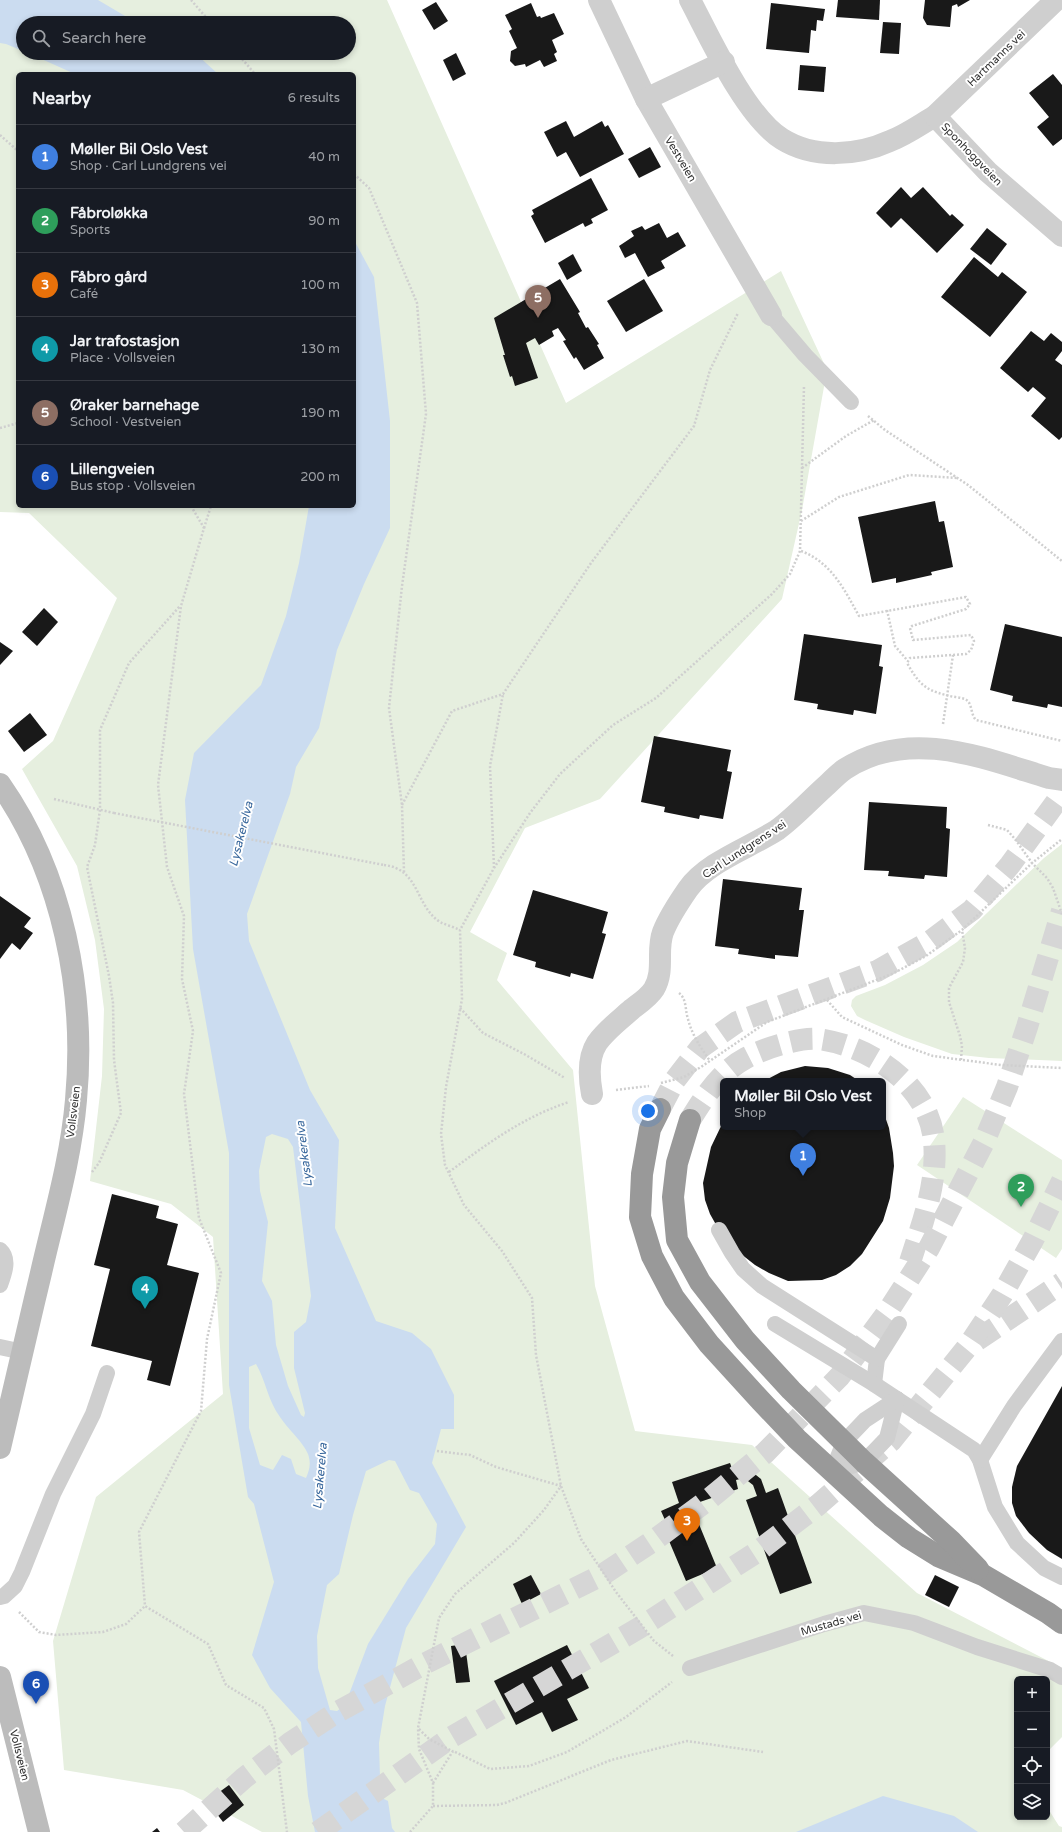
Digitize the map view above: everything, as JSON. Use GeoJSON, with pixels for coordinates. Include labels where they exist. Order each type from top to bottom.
{"type":"FeatureCollection","features":[{"type":"Feature","properties":{"kind":"highway"},"geometry":{"type":"LineString","coordinates":[[660,1110],[650,1129],[642,1174],[640,1217],[652,1256],[674,1298],[709,1344],[761,1401],[832,1472],[881,1516],[909,1538],[938,1556],[983,1575],[1057,1617]]}},
{"type":"Feature","properties":{"kind":"highway"},"geometry":{"type":"LineString","coordinates":[[690,1120],[677,1163],[674,1190],[677,1240],[700,1282],[745,1340],[790,1390],[864,1462],[951,1541],[983,1575]]}},
{"type":"Feature","properties":{"kind":"main road","name":"Vollsveien"},"geometry":{"type":"LineString","coordinates":[[0,784],[22,818],[50,884],[63,924],[75,995],[78,1059],[76,1101],[62,1186],[0,1448]]}},
{"type":"Feature","properties":{"kind":"main road","name":"Vollsveien"},"geometry":{"type":"LineString","coordinates":[[0,1677],[39,1832]]}},
{"type":"Feature","properties":{"kind":"street","name":"Vestveien"},"geometry":{"type":"LineString","coordinates":[[599,0],[646,99],[771,314]]}},
{"type":"Feature","properties":{"kind":"street","name":"Sponhoggveien"},"geometry":{"type":"LineString","coordinates":[[690,0],[746,100],[765,124],[781,139],[800,148],[819,153],[840,153],[863,150],[890,141],[936,116],[988,172],[1062,236]]}},
{"type":"Feature","properties":{"kind":"street","name":"Hartmanns vei"},"geometry":{"type":"LineString","coordinates":[[936,116],[1056,0]]}},
{"type":"Feature","properties":{"kind":"street"},"geometry":{"type":"LineString","coordinates":[[646,99],[724,62]]}},
{"type":"Feature","properties":{"kind":"street","name":"Carl Lundgrens vei"},"geometry":{"type":"LineString","coordinates":[[658,982],[660,970],[660,947],[663,932],[689,888],[705,873],[727,858],[754,844],[778,828],[844,770],[863,759],[885,752],[910,748],[946,749],[986,758],[1049,778],[1062,780]]}},
{"type":"Feature","properties":{"kind":"street"},"geometry":{"type":"LineString","coordinates":[[592,1094],[590,1082],[591,1064],[597,1044],[623,1017],[652,991],[658,982]]}},
{"type":"Feature","properties":{"kind":"lane"},"geometry":{"type":"LineString","coordinates":[[771,314],[805,355],[851,402]]}},
{"type":"Feature","properties":{"kind":"lane"},"geometry":{"type":"LineString","coordinates":[[719,1230],[744,1270],[762,1286],[877,1359]]}},
{"type":"Feature","properties":{"kind":"lane"},"geometry":{"type":"LineString","coordinates":[[0,1250],[4,1254],[6,1262],[0,1285]]}},
{"type":"Feature","properties":{"kind":"lane"},"geometry":{"type":"LineString","coordinates":[[774,1324],[874,1384],[974,1450],[980,1460],[995,1507],[1017,1543],[1044,1568],[1062,1577]]}},
{"type":"Feature","properties":{"kind":"lane"},"geometry":{"type":"LineString","coordinates":[[874,1384],[877,1359],[899,1324]]}},
{"type":"Feature","properties":{"kind":"lane"},"geometry":{"type":"LineString","coordinates":[[980,1460],[1014,1406],[1062,1341]]}},
{"type":"Feature","properties":{"kind":"lane"},"geometry":{"type":"LineString","coordinates":[[0,1347],[22,1352]]}},
{"type":"Feature","properties":{"kind":"lane"},"geometry":{"type":"LineString","coordinates":[[2,1597],[15,1586],[22,1572],[53,1494],[93,1414],[107,1373]]}},
{"type":"Feature","properties":{"kind":"lane"},"geometry":{"type":"LineString","coordinates":[[832,1472],[844,1442],[865,1420],[897,1399]]}},
{"type":"Feature","properties":{"kind":"lane"},"geometry":{"type":"LineString","coordinates":[[832,1472],[864,1462],[887,1438],[897,1399]]}},
{"type":"Feature","properties":{"kind":"lane","name":"Mustads vei"},"geometry":{"type":"LineString","coordinates":[[690,1668],[824,1624],[864,1613],[914,1623],[977,1647],[1050,1670],[1062,1677]]}},
{"type":"Feature","properties":{"kind":"path"},"geometry":{"type":"LineString","coordinates":[[191,0],[205,16]]}},
{"type":"Feature","properties":{"kind":"path"},"geometry":{"type":"LineString","coordinates":[[243,60],[253,72]]}},
{"type":"Feature","properties":{"kind":"path"},"geometry":{"type":"LineString","coordinates":[[0,135],[16,148]]}},
{"type":"Feature","properties":{"kind":"path"},"geometry":{"type":"LineString","coordinates":[[356,176],[369,188],[417,304],[426,414],[402,586],[389,708],[402,805],[404,872]]}},
{"type":"Feature","properties":{"kind":"path"},"geometry":{"type":"LineString","coordinates":[[494,868],[490,766],[503,694],[591,563],[694,426],[710,370],[738,313]]}},
{"type":"Feature","properties":{"kind":"path"},"geometry":{"type":"LineString","coordinates":[[418,1728],[430,1739],[490,1769],[529,1766],[567,1752],[619,1721],[690,1668],[654,1641],[616,1592],[581,1539],[561,1486],[536,1355],[532,1298],[502,1252],[464,1205],[445,1165],[441,1134],[446,1088],[462,999],[460,930],[494,868],[530,813],[560,774],[613,725],[656,698],[772,594],[790,574],[800,551],[805,355]]}},
{"type":"Feature","properties":{"kind":"path"},"geometry":{"type":"LineString","coordinates":[[851,402],[874,420],[958,478],[1003,512],[1062,561]]}},
{"type":"Feature","properties":{"kind":"path"},"geometry":{"type":"LineString","coordinates":[[802,468],[839,440],[874,420]]}},
{"type":"Feature","properties":{"kind":"path"},"geometry":{"type":"LineString","coordinates":[[0,428],[16,424]]}},
{"type":"Feature","properties":{"kind":"path"},"geometry":{"type":"LineString","coordinates":[[801,522],[839,497],[909,475],[958,478]]}},
{"type":"Feature","properties":{"kind":"path"},"geometry":{"type":"LineString","coordinates":[[192,508],[204,528]]}},
{"type":"Feature","properties":{"kind":"path"},"geometry":{"type":"LineString","coordinates":[[145,1606],[139,1532],[201,1411],[207,1339],[221,1273],[199,1218],[184,1094],[193,1032],[182,980],[184,916],[167,867],[158,785],[181,606],[210,508]]}},
{"type":"Feature","properties":{"kind":"path"},"geometry":{"type":"LineString","coordinates":[[800,551],[812,555],[827,567],[839,580],[859,616],[966,597],[970,604],[966,609],[912,626],[910,628],[913,640],[968,634],[973,637],[974,641],[969,653],[910,658],[907,661]]}},
{"type":"Feature","properties":{"kind":"path"},"geometry":{"type":"LineString","coordinates":[[62,1186],[80,1185],[99,1164],[121,1113],[114,1060],[113,1002],[88,867],[94,845],[100,810],[100,730],[129,663],[181,606]]}},
{"type":"Feature","properties":{"kind":"path"},"geometry":{"type":"LineString","coordinates":[[887,610],[895,646],[907,661],[915,676],[923,686],[947,696],[967,701],[971,705],[972,716],[976,720],[1062,741]]}},
{"type":"Feature","properties":{"kind":"path"},"geometry":{"type":"LineString","coordinates":[[942,730],[953,655]]}},
{"type":"Feature","properties":{"kind":"path"},"geometry":{"type":"LineString","coordinates":[[402,805],[452,711],[503,694]]}},
{"type":"Feature","properties":{"kind":"path"},"geometry":{"type":"LineString","coordinates":[[54,800],[389,866],[404,872],[416,886],[424,905],[440,922],[460,930]]}},
{"type":"Feature","properties":{"kind":"path"},"geometry":{"type":"LineString","coordinates":[[988,825],[1007,830],[1032,863],[1047,878],[1053,888],[1062,914]]}},
{"type":"Feature","properties":{"kind":"path"},"geometry":{"type":"LineString","coordinates":[[449,1172],[498,1136],[553,1107],[592,1094],[654,1085],[684,1077],[767,1022],[792,1011],[827,1000],[892,974],[926,956],[962,930],[1032,863],[1062,839]]}},
{"type":"Feature","properties":{"kind":"path"},"geometry":{"type":"LineString","coordinates":[[961,1060],[962,1046],[949,1002],[949,988],[963,962],[965,948],[962,930]]}},
{"type":"Feature","properties":{"kind":"path"},"geometry":{"type":"LineString","coordinates":[[658,982],[673,988],[682,995],[692,1032],[710,1061]]}},
{"type":"Feature","properties":{"kind":"path"},"geometry":{"type":"LineString","coordinates":[[827,1000],[842,1017],[902,1045],[933,1056],[961,1060],[1062,1068]]}},
{"type":"Feature","properties":{"kind":"path"},"geometry":{"type":"LineString","coordinates":[[460,1008],[484,1033],[524,1054],[592,1094]]}},
{"type":"Feature","properties":{"kind":"path"},"geometry":{"type":"LineString","coordinates":[[437,1451],[470,1455],[496,1466],[561,1486]]}},
{"type":"Feature","properties":{"kind":"path"},"geometry":{"type":"LineString","coordinates":[[410,1832],[433,1806],[433,1783],[420,1749],[418,1728],[439,1618],[455,1594],[514,1543],[544,1510],[561,1486]]}},
{"type":"Feature","properties":{"kind":"path"},"geometry":{"type":"LineString","coordinates":[[2,1597],[38,1632],[56,1635],[103,1632],[126,1624],[145,1606]]}},
{"type":"Feature","properties":{"kind":"path"},"geometry":{"type":"LineString","coordinates":[[145,1606],[208,1644],[226,1685],[264,1708],[274,1729],[287,1832]]}},
{"type":"Feature","properties":{"kind":"path"},"geometry":{"type":"LineString","coordinates":[[433,1806],[497,1805],[505,1803],[611,1760],[687,1741],[763,1752]]}},
{"type":"Feature","properties":{"kind":"path"},"geometry":{"type":"LineString","coordinates":[[433,1783],[452,1751]]}},
{"type":"Feature","properties":{"kind":"green space"},"geometry":{"type":"Polygon","coordinates":[[[0,0],[387,0],[566,403],[781,271],[827,370],[802,510],[782,599],[600,799],[525,828],[470,932],[507,953],[497,980],[573,1070],[595,1286],[635,1431],[752,1445],[917,1593],[1062,1668],[1062,1737],[1050,1749],[1050,1676],[1014,1676],[1014,1820],[1050,1820],[1050,1812],[1059,1826],[1062,1827],[1062,1832],[262,1832],[183,1790],[64,1770],[53,1641],[96,1497],[223,1394],[213,1237],[171,1204],[90,1181],[102,1076],[104,1009],[95,940],[77,866],[22,769],[53,741],[117,598],[29,513],[0,512],[0,0]]]}},
{"type":"Feature","properties":{"kind":"green space"},"geometry":{"type":"Polygon","coordinates":[[[1062,844],[1062,1061],[989,1058],[952,1054],[904,1037],[857,1016],[851,1006],[852,1000],[856,996],[885,985],[923,965],[957,942],[1044,858],[1062,844]]]}},
{"type":"Feature","properties":{"kind":"green space"},"geometry":{"type":"Polygon","coordinates":[[[963,1097],[1062,1160],[1062,1249],[1056,1258],[917,1165],[963,1097]]]}},
{"type":"Feature","properties":{"kind":"water"},"geometry":{"type":"Polygon","coordinates":[[[0,0],[98,0],[125,16],[16,16],[16,48],[0,43],[0,0]]]}},
{"type":"Feature","properties":{"kind":"water"},"geometry":{"type":"Polygon","coordinates":[[[44,60],[203,60],[216,72],[71,72],[44,60]]]}},
{"type":"Feature","properties":{"kind":"water","name":"Lysakerelva"},"geometry":{"type":"Polygon","coordinates":[[[356,244],[374,277],[390,421],[390,528],[364,584],[337,650],[319,728],[296,767],[290,794],[247,914],[249,941],[310,1090],[339,1140],[335,1228],[376,1321],[412,1333],[431,1349],[454,1395],[454,1429],[441,1429],[432,1463],[466,1527],[406,1628],[385,1706],[379,1743],[380,1778],[384,1799],[388,1801],[392,1828],[395,1832],[315,1832],[308,1796],[301,1722],[270,1688],[252,1655],[274,1582],[254,1504],[248,1497],[229,1385],[229,1153],[193,949],[185,800],[194,753],[261,685],[286,616],[299,563],[309,508],[356,508],[356,244]],[[272,1134],[266,1137],[259,1171],[260,1191],[268,1222],[262,1281],[272,1301],[276,1345],[288,1386],[301,1415],[304,1417],[305,1413],[294,1368],[294,1332],[306,1322],[311,1296],[293,1147],[288,1139],[272,1134]],[[256,1364],[249,1367],[249,1428],[260,1465],[273,1470],[282,1455],[291,1459],[296,1474],[306,1478],[310,1463],[308,1454],[276,1411],[256,1364]],[[389,1460],[366,1471],[353,1515],[339,1574],[327,1585],[317,1636],[318,1668],[330,1710],[337,1711],[345,1705],[368,1644],[408,1579],[435,1544],[437,1524],[419,1493],[410,1490],[395,1461],[389,1460]]]}},
{"type":"Feature","properties":{"kind":"water"},"geometry":{"type":"Polygon","coordinates":[[[883,1796],[954,1816],[978,1832],[796,1832],[883,1796]]]}},
{"type":"Feature","properties":{"kind":"building"},"geometry":{"type":"Polygon","coordinates":[[[838,0],[880,0],[879,20],[836,17],[838,0]]]}},
{"type":"Feature","properties":{"kind":"building"},"geometry":{"type":"Polygon","coordinates":[[[925,0],[970,0],[958,7],[957,4],[952,6],[950,27],[927,25],[923,18],[925,0]]]}},
{"type":"Feature","properties":{"kind":"building"},"geometry":{"type":"Polygon","coordinates":[[[436,2],[448,21],[434,30],[422,10],[436,2]]]}},
{"type":"Feature","properties":{"kind":"building"},"geometry":{"type":"Polygon","coordinates":[[[531,3],[537,17],[540,16],[541,18],[554,13],[564,34],[552,40],[557,52],[554,54],[557,61],[544,67],[540,60],[526,67],[525,64],[515,66],[510,61],[511,51],[517,48],[509,31],[512,29],[505,15],[531,3]]]}},
{"type":"Feature","properties":{"kind":"building"},"geometry":{"type":"Polygon","coordinates":[[[771,3],[825,9],[823,21],[817,20],[816,31],[811,30],[809,53],[766,49],[771,3]]]}},
{"type":"Feature","properties":{"kind":"building"},"geometry":{"type":"Polygon","coordinates":[[[883,22],[901,23],[899,54],[880,53],[883,22]]]}},
{"type":"Feature","properties":{"kind":"building"},"geometry":{"type":"Polygon","coordinates":[[[456,53],[466,74],[453,81],[443,60],[456,53]]]}},
{"type":"Feature","properties":{"kind":"building"},"geometry":{"type":"Polygon","coordinates":[[[800,65],[826,67],[824,92],[798,90],[800,65]]]}},
{"type":"Feature","properties":{"kind":"building"},"geometry":{"type":"Polygon","coordinates":[[[1053,74],[1062,85],[1062,139],[1053,146],[1037,127],[1049,117],[1029,93],[1053,74]]]}},
{"type":"Feature","properties":{"kind":"building"},"geometry":{"type":"Polygon","coordinates":[[[566,121],[574,137],[602,121],[605,127],[608,125],[624,154],[580,177],[566,152],[557,157],[544,132],[566,121]]]}},
{"type":"Feature","properties":{"kind":"building"},"geometry":{"type":"Polygon","coordinates":[[[650,147],[661,167],[639,178],[628,159],[650,147]]]}},
{"type":"Feature","properties":{"kind":"building"},"geometry":{"type":"Polygon","coordinates":[[[591,178],[608,210],[591,219],[593,223],[585,227],[583,223],[545,243],[531,216],[534,214],[532,210],[591,178]]]}},
{"type":"Feature","properties":{"kind":"building"},"geometry":{"type":"Polygon","coordinates":[[[901,187],[911,198],[923,187],[950,216],[952,214],[964,225],[937,253],[901,218],[891,228],[876,213],[901,187]]]}},
{"type":"Feature","properties":{"kind":"building"},"geometry":{"type":"Polygon","coordinates":[[[659,223],[667,238],[678,232],[686,246],[661,261],[665,268],[648,277],[635,253],[625,258],[619,246],[634,236],[631,231],[642,226],[645,230],[659,223]]]}},
{"type":"Feature","properties":{"kind":"building"},"geometry":{"type":"Polygon","coordinates":[[[987,228],[1007,244],[991,265],[970,249],[987,228]]]}},
{"type":"Feature","properties":{"kind":"building"},"geometry":{"type":"Polygon","coordinates":[[[573,254],[582,271],[567,280],[558,263],[573,254]]]}},
{"type":"Feature","properties":{"kind":"building"},"geometry":{"type":"Polygon","coordinates":[[[974,257],[998,277],[1002,272],[1027,292],[990,337],[941,297],[974,257]]]}},
{"type":"Feature","properties":{"kind":"building"},"geometry":{"type":"Polygon","coordinates":[[[560,279],[580,312],[578,313],[586,328],[588,327],[599,344],[597,345],[604,358],[584,370],[576,357],[574,359],[563,341],[566,340],[558,328],[552,331],[554,336],[539,345],[535,338],[526,343],[538,378],[515,386],[512,376],[510,377],[503,355],[505,355],[494,318],[560,279]]]}},
{"type":"Feature","properties":{"kind":"building"},"geometry":{"type":"Polygon","coordinates":[[[644,279],[663,311],[626,332],[607,301],[644,279]]]}},
{"type":"Feature","properties":{"kind":"building"},"geometry":{"type":"Polygon","coordinates":[[[1031,331],[1044,341],[1051,333],[1062,342],[1062,351],[1055,360],[1062,365],[1062,437],[1059,440],[1031,416],[1046,398],[1033,387],[1028,392],[1000,368],[1031,331]]]}},
{"type":"Feature","properties":{"kind":"building"},"geometry":{"type":"Polygon","coordinates":[[[935,501],[939,522],[944,521],[953,567],[931,572],[932,575],[896,583],[896,578],[872,583],[858,517],[935,501]]]}},
{"type":"Feature","properties":{"kind":"building"},"geometry":{"type":"Polygon","coordinates":[[[44,608],[58,622],[37,646],[22,632],[44,608]]]}},
{"type":"Feature","properties":{"kind":"building"},"geometry":{"type":"Polygon","coordinates":[[[1005,624],[1062,637],[1062,707],[1048,704],[1047,708],[1012,701],[1013,696],[990,690],[1005,624]]]}},
{"type":"Feature","properties":{"kind":"building"},"geometry":{"type":"Polygon","coordinates":[[[804,634],[882,645],[879,666],[883,667],[876,714],[854,710],[853,715],[817,709],[818,704],[794,700],[804,634]]]}},
{"type":"Feature","properties":{"kind":"building"},"geometry":{"type":"Polygon","coordinates":[[[0,642],[13,651],[0,665],[0,642]]]}},
{"type":"Feature","properties":{"kind":"building"},"geometry":{"type":"Polygon","coordinates":[[[30,713],[47,735],[24,752],[8,731],[30,713]]]}},
{"type":"Feature","properties":{"kind":"building"},"geometry":{"type":"Polygon","coordinates":[[[654,736],[731,750],[727,771],[732,772],[723,819],[700,815],[699,819],[664,812],[665,807],[641,802],[654,736]]]}},
{"type":"Feature","properties":{"kind":"building"},"geometry":{"type":"Polygon","coordinates":[[[869,802],[947,807],[946,828],[950,829],[947,877],[925,875],[924,879],[888,876],[889,871],[864,870],[869,802]]]}},
{"type":"Feature","properties":{"kind":"building"},"geometry":{"type":"Polygon","coordinates":[[[723,879],[802,888],[799,910],[804,910],[798,957],[775,955],[775,959],[738,954],[739,949],[715,946],[723,879]]]}},
{"type":"Feature","properties":{"kind":"building"},"geometry":{"type":"Polygon","coordinates":[[[533,890],[608,912],[602,933],[606,934],[593,979],[571,973],[570,977],[535,967],[536,962],[513,955],[533,890]]]}},
{"type":"Feature","properties":{"kind":"building"},"geometry":{"type":"Polygon","coordinates":[[[0,896],[31,918],[24,927],[33,933],[20,950],[12,943],[0,959],[0,896]]]}},
{"type":"Feature","properties":{"kind":"building"},"geometry":{"type":"Polygon","coordinates":[[[805,1066],[828,1068],[850,1075],[854,1078],[770,1078],[781,1072],[805,1066]]]}},
{"type":"Feature","properties":{"kind":"building"},"geometry":{"type":"Polygon","coordinates":[[[886,1120],[889,1128],[894,1166],[890,1198],[883,1221],[862,1254],[850,1266],[836,1275],[822,1280],[788,1281],[769,1273],[755,1265],[736,1250],[719,1230],[710,1214],[705,1200],[703,1183],[711,1147],[720,1128],[720,1130],[886,1130],[886,1120]]]}},
{"type":"Feature","properties":{"kind":"building"},"geometry":{"type":"Polygon","coordinates":[[[112,1194],[159,1206],[156,1218],[178,1224],[167,1265],[199,1273],[170,1386],[147,1380],[152,1361],[91,1346],[110,1269],[94,1265],[112,1194]]]}},
{"type":"Feature","properties":{"kind":"building"},"geometry":{"type":"Polygon","coordinates":[[[1062,1386],[1062,1559],[1047,1550],[1029,1533],[1016,1516],[1012,1503],[1012,1487],[1017,1466],[1062,1386]]]}},
{"type":"Feature","properties":{"kind":"building"},"geometry":{"type":"Polygon","coordinates":[[[730,1463],[733,1471],[746,1467],[761,1479],[766,1493],[778,1488],[812,1583],[780,1594],[746,1500],[757,1496],[753,1485],[744,1478],[736,1480],[738,1489],[694,1504],[697,1511],[694,1512],[717,1568],[686,1581],[661,1522],[665,1520],[661,1511],[679,1503],[672,1482],[730,1463]]]}},
{"type":"Feature","properties":{"kind":"building"},"geometry":{"type":"Polygon","coordinates":[[[531,1575],[541,1594],[522,1604],[513,1584],[531,1575]]]}},
{"type":"Feature","properties":{"kind":"building"},"geometry":{"type":"Polygon","coordinates":[[[935,1575],[959,1587],[949,1607],[925,1595],[935,1575]]]}},
{"type":"Feature","properties":{"kind":"building"},"geometry":{"type":"Polygon","coordinates":[[[465,1644],[470,1682],[456,1683],[451,1646],[465,1644]]]}},
{"type":"Feature","properties":{"kind":"building"},"geometry":{"type":"Polygon","coordinates":[[[567,1645],[589,1688],[567,1699],[578,1720],[552,1732],[542,1712],[516,1725],[494,1681],[567,1645]]]}},
{"type":"Feature","properties":{"kind":"building"},"geometry":{"type":"Polygon","coordinates":[[[229,1785],[244,1805],[223,1822],[207,1801],[229,1785]]]}},
{"type":"Feature","properties":{"kind":"building"},"geometry":{"type":"Polygon","coordinates":[[[157,1828],[160,1832],[152,1832],[157,1828]]]}},
{"type":"Feature","properties":{"kind":"tunnel"},"geometry":{"type":"LineString","coordinates":[[660,1109],[675,1080],[700,1048],[737,1022],[877,971],[929,942],[972,910],[1010,865],[1062,794]]}},
{"type":"Feature","properties":{"kind":"tunnel"},"geometry":{"type":"LineString","coordinates":[[184,1832],[244,1778],[290,1743],[334,1714],[424,1664],[602,1575],[653,1541],[708,1500],[765,1453],[840,1376],[887,1313],[929,1248],[984,1142],[1007,1087],[1062,911]]}},
{"type":"Feature","properties":{"kind":"tunnel"},"geometry":{"type":"LineString","coordinates":[[720,1078],[728,1070],[753,1055],[792,1042],[818,1039],[838,1043],[858,1050],[877,1060],[894,1072],[909,1086],[921,1102],[930,1121],[934,1141],[935,1157],[934,1172],[928,1203],[910,1262]]}},
{"type":"Feature","properties":{"kind":"tunnel"},"geometry":{"type":"LineString","coordinates":[[690,1120],[707,1094],[720,1078]]}},
{"type":"Feature","properties":{"kind":"tunnel"},"geometry":{"type":"LineString","coordinates":[[318,1832],[450,1738],[639,1628],[757,1552],[818,1505],[891,1441],[969,1345],[1002,1295],[1033,1240],[1062,1181]]}},
{"type":"Feature","properties":{"kind":"tunnel"},"geometry":{"type":"LineString","coordinates":[[977,1340],[1062,1283]]}},
{"type":"Feature","properties":{"kind":"place","name":"Øraker barnehage"},"geometry":{"type":"Point","coordinates":[538,318]}},
{"type":"Feature","properties":{"kind":"place","name":"Møller Bil Oslo Vest"},"geometry":{"type":"Point","coordinates":[803,1176]}},
{"type":"Feature","properties":{"kind":"place","name":"Fåbroløkka"},"geometry":{"type":"Point","coordinates":[1021,1207]}},
{"type":"Feature","properties":{"kind":"place","name":"Jar trafostasjon"},"geometry":{"type":"Point","coordinates":[145,1309]}},
{"type":"Feature","properties":{"kind":"place","name":"Fåbro gård"},"geometry":{"type":"Point","coordinates":[687,1541]}},
{"type":"Feature","properties":{"kind":"place","name":"Lillengveien"},"geometry":{"type":"Point","coordinates":[36,1704]}}]}
